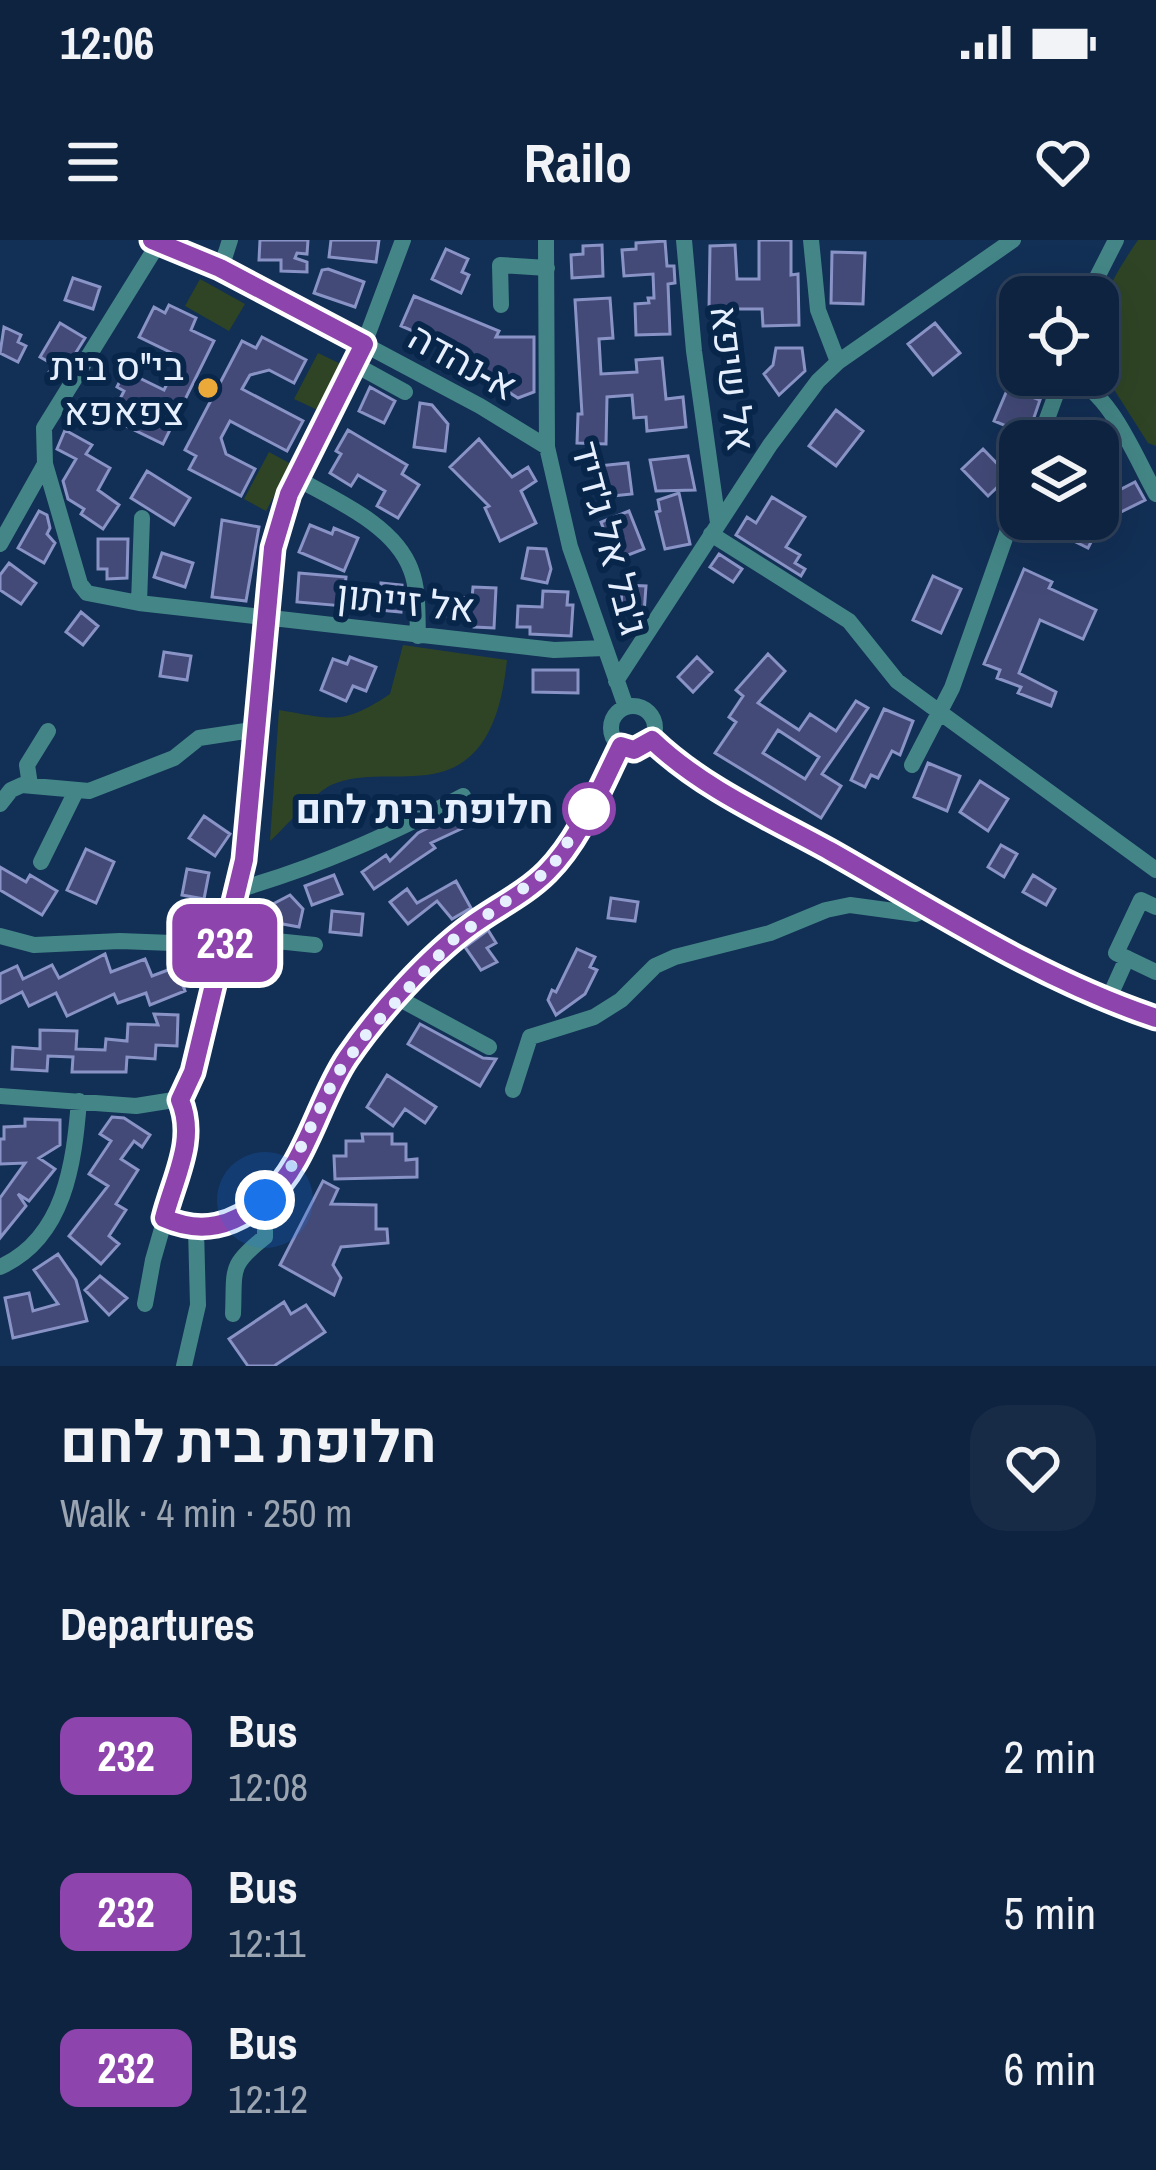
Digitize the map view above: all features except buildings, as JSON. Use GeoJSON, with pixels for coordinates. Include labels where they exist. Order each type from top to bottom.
{"type":"FeatureCollection","features":[{"type":"Feature","properties":{"kind":"street"},"geometry":{"type":"LineString","coordinates":[[220,268],[230,240]]}},
{"type":"Feature","properties":{"kind":"street"},"geometry":{"type":"LineString","coordinates":[[146,1304],[164,1218],[187,1142],[188,1123],[180,1100],[193,1072],[246,848],[273,548],[296,478],[364,344],[403,240]]}},
{"type":"Feature","properties":{"kind":"street","name":"ג'בל אל ג'דיד"},"geometry":{"type":"LineString","coordinates":[[546,240],[547,447],[569,547],[626,706]]}},
{"type":"Feature","properties":{"kind":"street","name":"אל שיפא"},"geometry":{"type":"LineString","coordinates":[[684,240],[715,528]]}},
{"type":"Feature","properties":{"kind":"street"},"geometry":{"type":"LineString","coordinates":[[811,240],[818,310],[838,362]]}},
{"type":"Feature","properties":{"kind":"street"},"geometry":{"type":"LineString","coordinates":[[616,681],[793,413],[838,362],[1013,240]]}},
{"type":"Feature","properties":{"kind":"street"},"geometry":{"type":"LineString","coordinates":[[1098,276],[1116,240]]}},
{"type":"Feature","properties":{"kind":"street","name":"א-נהדה"},"geometry":{"type":"LineString","coordinates":[[155,242],[220,268],[547,447]]}},
{"type":"Feature","properties":{"kind":"street","name":"אל זייתון"},"geometry":{"type":"LineString","coordinates":[[155,242],[44,428],[45,464],[80,584],[87,593],[267,619],[554,650],[605,648]]}},
{"type":"Feature","properties":{"kind":"street"},"geometry":{"type":"LineString","coordinates":[[501,304],[500,265],[547,268]]}},
{"type":"Feature","properties":{"kind":"street"},"geometry":{"type":"LineString","coordinates":[[354,364],[406,392]]}},
{"type":"Feature","properties":{"kind":"street"},"geometry":{"type":"LineString","coordinates":[[1097,396],[1156,494]]}},
{"type":"Feature","properties":{"kind":"street"},"geometry":{"type":"LineString","coordinates":[[0,544],[45,464]]}},
{"type":"Feature","properties":{"kind":"street"},"geometry":{"type":"LineString","coordinates":[[296,478],[375,525],[402,553],[415,585],[418,635]]}},
{"type":"Feature","properties":{"kind":"street"},"geometry":{"type":"LineString","coordinates":[[139,603],[142,518]]}},
{"type":"Feature","properties":{"kind":"street"},"geometry":{"type":"LineString","coordinates":[[715,528],[849,621],[897,681],[1156,869]]}},
{"type":"Feature","properties":{"kind":"street"},"geometry":{"type":"LineString","coordinates":[[912,764],[952,688],[1004,540]]}},
{"type":"Feature","properties":{"kind":"street"},"geometry":{"type":"LineString","coordinates":[[626,706],[639,706],[651,714],[656,727],[652,740],[634,750],[621,746],[612,736],[611,722],[626,706]]}},
{"type":"Feature","properties":{"kind":"street"},"geometry":{"type":"LineString","coordinates":[[0,805],[11,790],[30,785],[76,791],[121,781],[174,758],[200,738],[258,729]]}},
{"type":"Feature","properties":{"kind":"street"},"geometry":{"type":"LineString","coordinates":[[30,785],[28,765],[48,731]]}},
{"type":"Feature","properties":{"kind":"street"},"geometry":{"type":"LineString","coordinates":[[652,740],[712,784],[1026,963],[1156,1018]]}},
{"type":"Feature","properties":{"kind":"street"},"geometry":{"type":"LineString","coordinates":[[164,1218],[196,1229],[265,1200],[289,1171],[337,1074],[398,998],[453,940],[551,868],[581,824],[621,746]]}},
{"type":"Feature","properties":{"kind":"street"},"geometry":{"type":"LineString","coordinates":[[41,862],[76,791]]}},
{"type":"Feature","properties":{"kind":"street"},"geometry":{"type":"LineString","coordinates":[[237,890],[312,868],[376,842],[463,796]]}},
{"type":"Feature","properties":{"kind":"street"},"geometry":{"type":"LineString","coordinates":[[1156,907],[1141,900],[1116,953],[1156,971]]}},
{"type":"Feature","properties":{"kind":"street"},"geometry":{"type":"LineString","coordinates":[[513,1090],[530,1037],[594,1017],[621,1000],[655,966],[675,957],[770,933],[850,905],[916,914],[926,907]]}},
{"type":"Feature","properties":{"kind":"street"},"geometry":{"type":"LineString","coordinates":[[0,936],[34,945],[120,941],[315,945]]}},
{"type":"Feature","properties":{"kind":"street"},"geometry":{"type":"LineString","coordinates":[[1108,1000],[1127,958]]}},
{"type":"Feature","properties":{"kind":"street"},"geometry":{"type":"LineString","coordinates":[[398,998],[489,1047]]}},
{"type":"Feature","properties":{"kind":"street"},"geometry":{"type":"LineString","coordinates":[[0,1096],[136,1106],[180,1100]]}},
{"type":"Feature","properties":{"kind":"street"},"geometry":{"type":"LineString","coordinates":[[0,1267],[22,1254],[54,1216],[68,1185],[79,1101]]}},
{"type":"Feature","properties":{"kind":"street"},"geometry":{"type":"LineString","coordinates":[[232,1315],[236,1265],[245,1250],[266,1238],[266,1224],[251,1209]]}},
{"type":"Feature","properties":{"kind":"street"},"geometry":{"type":"LineString","coordinates":[[184,1366],[199,1304],[196,1229]]}},
{"type":"Feature","properties":{"kind":"green space"},"geometry":{"type":"Polygon","coordinates":[[[1138,240],[1156,240],[1156,446],[1148,443],[1118,396],[1117,274],[1138,240]]]}},
{"type":"Feature","properties":{"kind":"green space"},"geometry":{"type":"Polygon","coordinates":[[[200,279],[245,304],[229,331],[185,306],[200,279]]]}},
{"type":"Feature","properties":{"kind":"green space"},"geometry":{"type":"Polygon","coordinates":[[[318,353],[345,366],[322,412],[294,399],[318,353]]]}},
{"type":"Feature","properties":{"kind":"green space"},"geometry":{"type":"Polygon","coordinates":[[[269,452],[291,464],[266,511],[244,499],[269,452]]]}},
{"type":"Feature","properties":{"kind":"green space"},"geometry":{"type":"Polygon","coordinates":[[[403,645],[507,660],[496,714],[480,746],[452,768],[433,774],[356,778],[331,785],[270,841],[279,710],[337,717],[374,704],[390,694],[403,645]]]}},
{"type":"Feature","properties":{"kind":"bus line","name":"232"},"geometry":{"type":"LineString","coordinates":[[152,240],[220,268],[364,344],[289,494],[273,548],[244,860],[193,1072],[180,1100],[188,1123],[187,1142],[164,1218],[197,1230],[236,1217],[265,1200],[289,1171],[349,1054],[453,940],[551,868],[581,824],[621,746],[634,750],[652,740],[726,793],[975,936],[1156,1018]]}},
{"type":"Feature","properties":{"kind":"place","name":"בי\"ס בית צפאפא"},"geometry":{"type":"Point","coordinates":[208,388]}},
{"type":"Feature","properties":{"kind":"place","name":"חלופת בית לחם"},"geometry":{"type":"Point","coordinates":[589,809]}},
{"type":"Feature","properties":{"kind":"route"},"geometry":{"type":"LineString","coordinates":[[265,1200],[289,1171],[349,1054],[453,940],[551,868],[591,806],[589,809]]}}]}
